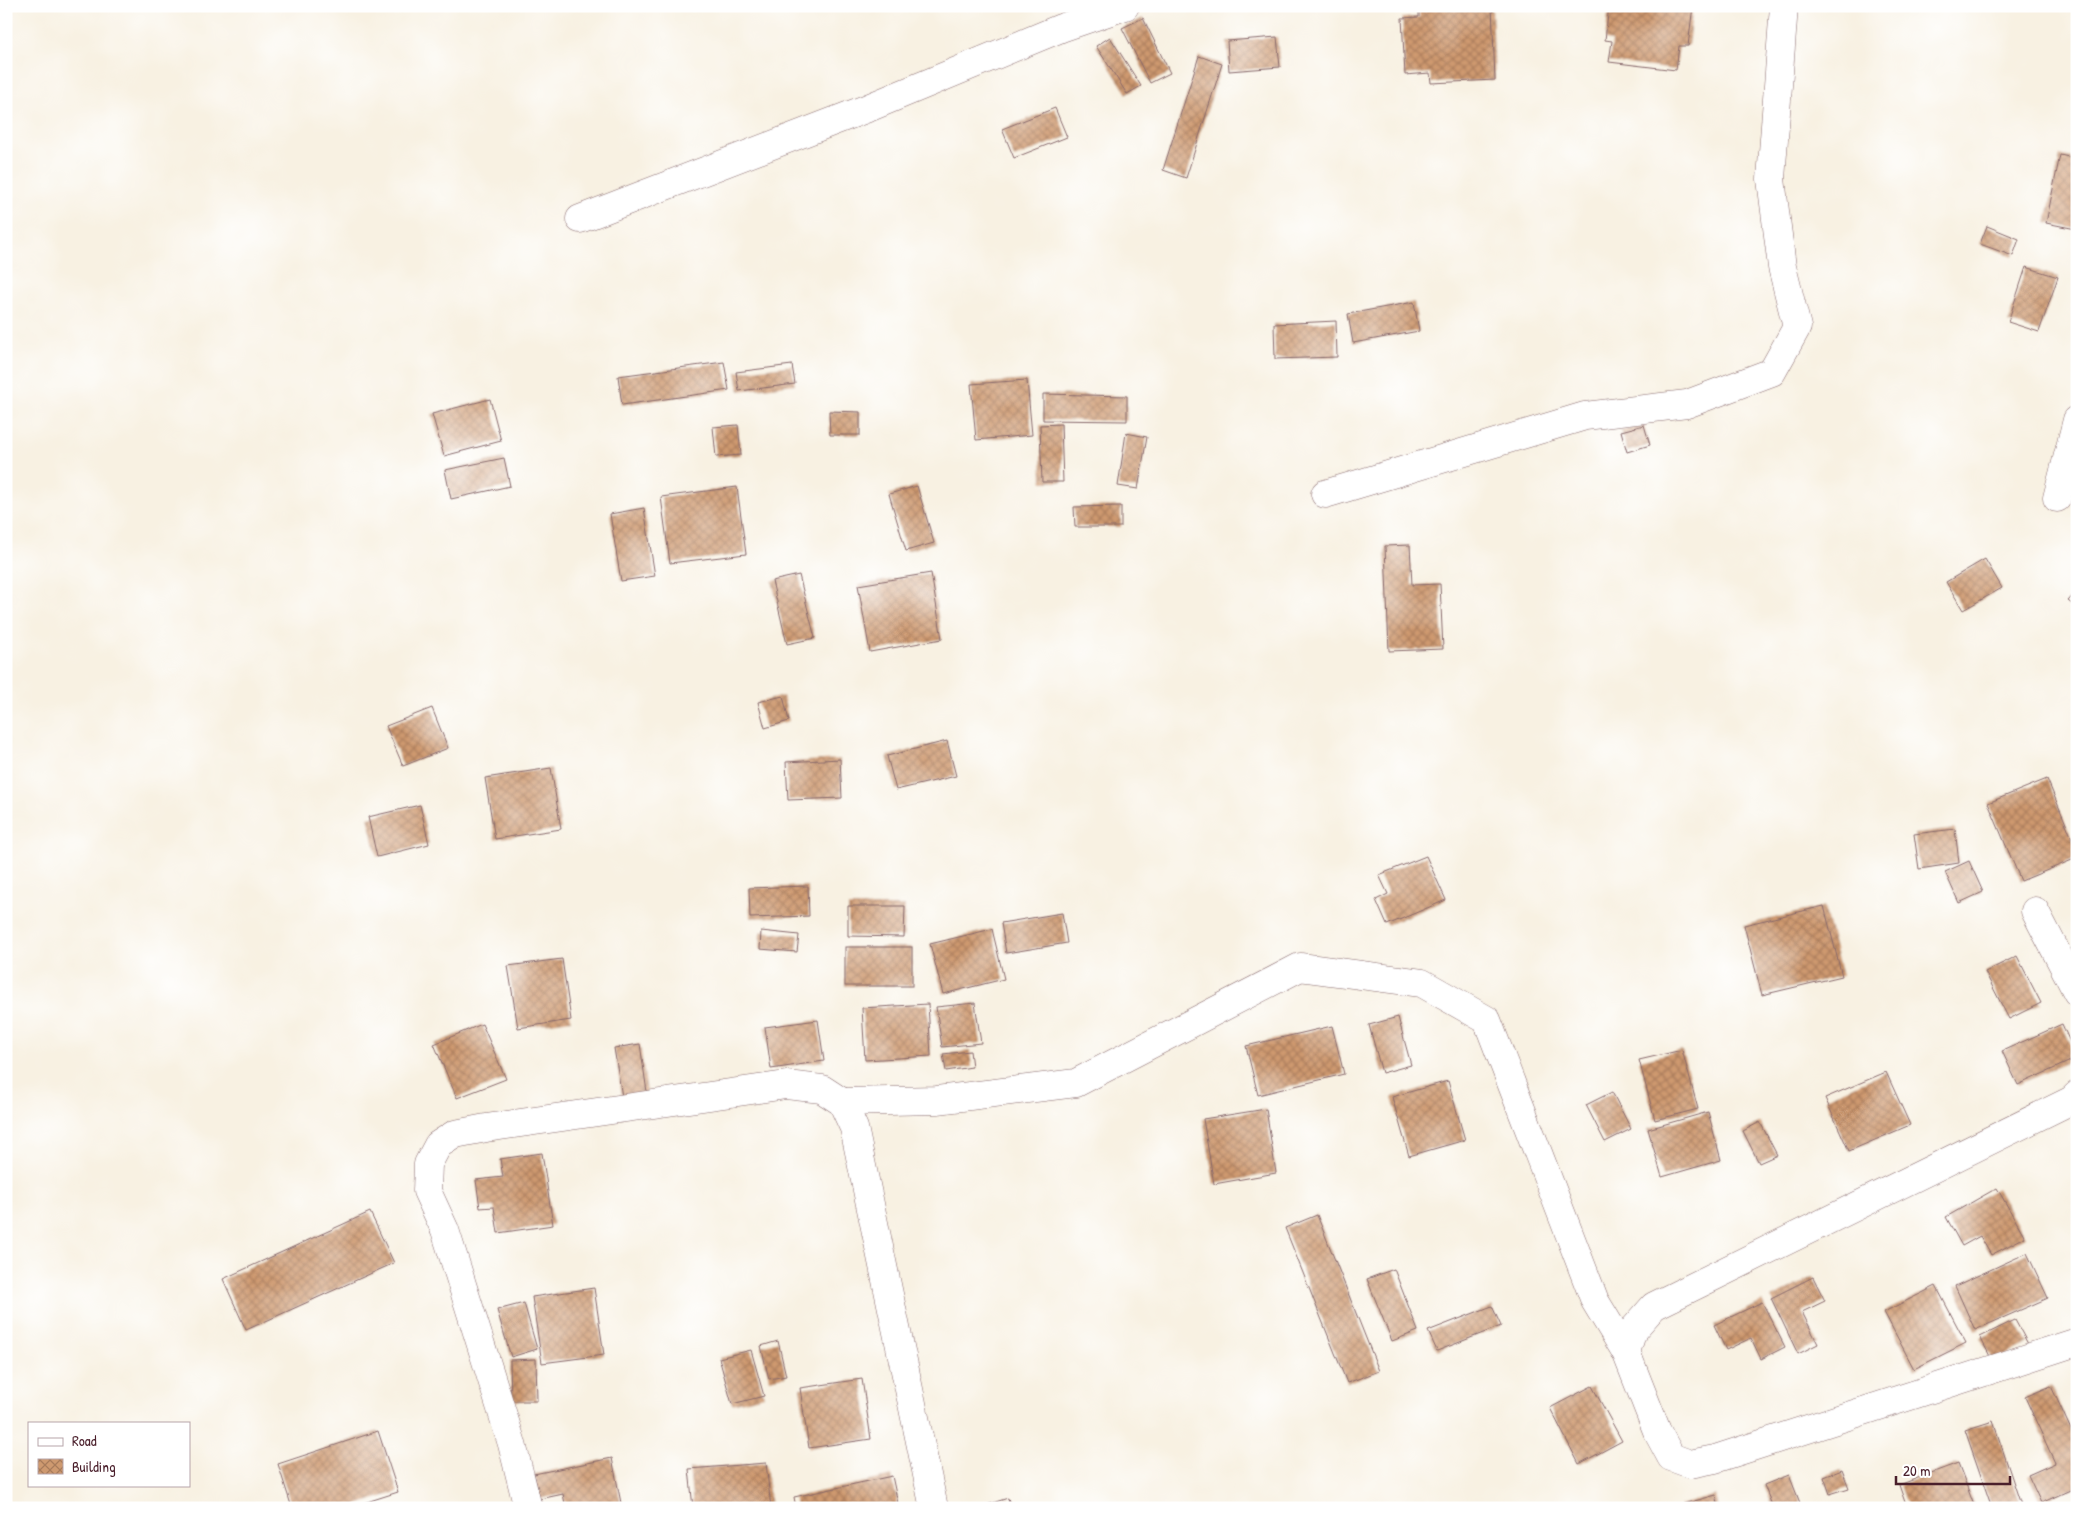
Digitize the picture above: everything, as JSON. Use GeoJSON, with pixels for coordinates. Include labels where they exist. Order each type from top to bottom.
{"type":"FeatureCollection","features":[{"type":"Feature","properties":{"kind":"street"},"geometry":{"type":"LineString","coordinates":[[580,219],[868,108],[1061,28],[1125,6]]}},
{"type":"Feature","properties":{"kind":"street"},"geometry":{"type":"LineString","coordinates":[[1325,494],[1585,416],[1687,404],[1772,372],[1797,327],[1782,267],[1771,179],[1784,6]]}},
{"type":"Feature","properties":{"kind":"street"},"geometry":{"type":"LineString","coordinates":[[2057,498],[2077,420]]}},
{"type":"Feature","properties":{"kind":"street"},"geometry":{"type":"LineString","coordinates":[[2035,911],[2077,992]]}},
{"type":"Feature","properties":{"kind":"street"},"geometry":{"type":"LineString","coordinates":[[842,1102],[937,1100],[1076,1083],[1300,967],[1422,982],[1487,1020],[1595,1300],[1626,1352],[1657,1431],[1671,1457],[1690,1464],[1715,1459],[2077,1342]]}},
{"type":"Feature","properties":{"kind":"street"},"geometry":{"type":"LineString","coordinates":[[528,1508],[512,1444],[445,1230],[427,1192],[428,1164],[438,1145],[456,1134],[486,1128],[786,1085],[822,1089],[842,1102],[854,1128],[934,1508]]}},
{"type":"Feature","properties":{"kind":"street"},"geometry":{"type":"LineString","coordinates":[[1626,1352],[1633,1330],[1654,1306],[2072,1100],[2077,1095]]}},
{"type":"Feature","properties":{"kind":"building"},"geometry":{"type":"Polygon","coordinates":[[[1419,6],[1492,6],[1495,80],[1431,83],[1430,73],[1405,75],[1402,18],[1419,17],[1419,6]]]}},
{"type":"Feature","properties":{"kind":"building"},"geometry":{"type":"Polygon","coordinates":[[[1609,6],[1693,6],[1688,46],[1679,46],[1676,70],[1609,62],[1612,41],[1605,40],[1609,6]]]}},
{"type":"Feature","properties":{"kind":"building"},"geometry":{"type":"Polygon","coordinates":[[[1143,18],[1170,73],[1150,83],[1122,28],[1143,18]]]}},
{"type":"Feature","properties":{"kind":"building"},"geometry":{"type":"Polygon","coordinates":[[[1110,37],[1141,86],[1127,94],[1096,46],[1110,37]]]}},
{"type":"Feature","properties":{"kind":"building"},"geometry":{"type":"Polygon","coordinates":[[[1277,37],[1280,67],[1229,71],[1227,41],[1277,37]]]}},
{"type":"Feature","properties":{"kind":"building"},"geometry":{"type":"Polygon","coordinates":[[[1199,56],[1222,64],[1186,178],[1163,170],[1199,56]]]}},
{"type":"Feature","properties":{"kind":"building"},"geometry":{"type":"Polygon","coordinates":[[[1055,108],[1067,137],[1014,158],[1002,129],[1055,108]]]}},
{"type":"Feature","properties":{"kind":"building"},"geometry":{"type":"Polygon","coordinates":[[[2060,155],[2077,159],[2076,229],[2046,223],[2060,155]]]}},
{"type":"Feature","properties":{"kind":"building"},"geometry":{"type":"Polygon","coordinates":[[[1987,226],[2019,239],[2013,256],[1980,244],[1987,226]]]}},
{"type":"Feature","properties":{"kind":"building"},"geometry":{"type":"Polygon","coordinates":[[[2026,267],[2058,277],[2039,332],[2008,322],[2026,267]]]}},
{"type":"Feature","properties":{"kind":"building"},"geometry":{"type":"Polygon","coordinates":[[[1414,302],[1419,331],[1353,343],[1348,314],[1414,302]]]}},
{"type":"Feature","properties":{"kind":"building"},"geometry":{"type":"Polygon","coordinates":[[[1336,321],[1337,357],[1275,359],[1274,324],[1336,321]]]}},
{"type":"Feature","properties":{"kind":"building"},"geometry":{"type":"Polygon","coordinates":[[[724,362],[729,390],[622,405],[618,376],[724,362]]]}},
{"type":"Feature","properties":{"kind":"building"},"geometry":{"type":"Polygon","coordinates":[[[792,365],[795,384],[739,391],[736,372],[792,365]]]}},
{"type":"Feature","properties":{"kind":"building"},"geometry":{"type":"Polygon","coordinates":[[[1027,380],[1032,435],[976,440],[971,384],[1027,380]]]}},
{"type":"Feature","properties":{"kind":"building"},"geometry":{"type":"Polygon","coordinates":[[[1043,394],[1127,396],[1127,421],[1043,420],[1043,394]]]}},
{"type":"Feature","properties":{"kind":"building"},"geometry":{"type":"Polygon","coordinates":[[[490,399],[501,441],[444,456],[432,414],[490,399]]]}},
{"type":"Feature","properties":{"kind":"building"},"geometry":{"type":"Polygon","coordinates":[[[829,411],[860,412],[860,435],[830,435],[829,411]]]}},
{"type":"Feature","properties":{"kind":"building"},"geometry":{"type":"Polygon","coordinates":[[[1061,424],[1063,482],[1042,482],[1040,425],[1061,424]]]}},
{"type":"Feature","properties":{"kind":"building"},"geometry":{"type":"Polygon","coordinates":[[[738,425],[741,455],[716,457],[713,427],[738,425]]]}},
{"type":"Feature","properties":{"kind":"building"},"geometry":{"type":"Polygon","coordinates":[[[1644,425],[1650,445],[1627,452],[1621,431],[1644,425]]]}},
{"type":"Feature","properties":{"kind":"building"},"geometry":{"type":"Polygon","coordinates":[[[1126,433],[1147,437],[1138,489],[1118,486],[1126,433]]]}},
{"type":"Feature","properties":{"kind":"building"},"geometry":{"type":"Polygon","coordinates":[[[504,458],[510,486],[451,499],[445,470],[504,458]]]}},
{"type":"Feature","properties":{"kind":"building"},"geometry":{"type":"Polygon","coordinates":[[[917,486],[934,543],[906,551],[889,494],[917,486]]]}},
{"type":"Feature","properties":{"kind":"building"},"geometry":{"type":"Polygon","coordinates":[[[737,487],[746,554],[670,563],[661,497],[737,487]]]}},
{"type":"Feature","properties":{"kind":"building"},"geometry":{"type":"Polygon","coordinates":[[[1121,506],[1121,527],[1075,527],[1074,507],[1121,506]]]}},
{"type":"Feature","properties":{"kind":"building"},"geometry":{"type":"Polygon","coordinates":[[[644,508],[655,576],[621,581],[610,514],[644,508]]]}},
{"type":"Feature","properties":{"kind":"building"},"geometry":{"type":"Polygon","coordinates":[[[1410,545],[1412,585],[1440,584],[1443,649],[1389,651],[1385,546],[1410,545]]]}},
{"type":"Feature","properties":{"kind":"building"},"geometry":{"type":"Polygon","coordinates":[[[1985,559],[2002,588],[1963,610],[1946,582],[1985,559]]]}},
{"type":"Feature","properties":{"kind":"building"},"geometry":{"type":"Polygon","coordinates":[[[931,573],[942,639],[870,652],[858,585],[931,573]]]}},
{"type":"Feature","properties":{"kind":"building"},"geometry":{"type":"Polygon","coordinates":[[[799,575],[815,638],[787,644],[772,581],[799,575]]]}},
{"type":"Feature","properties":{"kind":"building"},"geometry":{"type":"Polygon","coordinates":[[[2077,591],[2077,608],[2068,601],[2077,591]]]}},
{"type":"Feature","properties":{"kind":"building"},"geometry":{"type":"Polygon","coordinates":[[[783,696],[789,721],[765,728],[758,702],[783,696]]]}},
{"type":"Feature","properties":{"kind":"building"},"geometry":{"type":"Polygon","coordinates":[[[432,708],[448,748],[403,766],[386,726],[432,708]]]}},
{"type":"Feature","properties":{"kind":"building"},"geometry":{"type":"Polygon","coordinates":[[[947,741],[956,776],[896,790],[887,756],[947,741]]]}},
{"type":"Feature","properties":{"kind":"building"},"geometry":{"type":"Polygon","coordinates":[[[840,759],[842,798],[788,800],[786,762],[840,759]]]}},
{"type":"Feature","properties":{"kind":"building"},"geometry":{"type":"Polygon","coordinates":[[[551,768],[561,829],[495,839],[485,778],[551,768]]]}},
{"type":"Feature","properties":{"kind":"building"},"geometry":{"type":"Polygon","coordinates":[[[2047,779],[2077,850],[2077,858],[2021,881],[1988,803],[2047,779]]]}},
{"type":"Feature","properties":{"kind":"building"},"geometry":{"type":"Polygon","coordinates":[[[420,805],[429,844],[377,857],[368,817],[420,805]]]}},
{"type":"Feature","properties":{"kind":"building"},"geometry":{"type":"Polygon","coordinates":[[[1955,829],[1959,863],[1919,869],[1914,834],[1955,829]]]}},
{"type":"Feature","properties":{"kind":"building"},"geometry":{"type":"Polygon","coordinates":[[[1426,856],[1446,900],[1387,925],[1376,900],[1388,894],[1379,875],[1426,856]]]}},
{"type":"Feature","properties":{"kind":"building"},"geometry":{"type":"Polygon","coordinates":[[[1969,861],[1983,892],[1959,903],[1945,872],[1969,861]]]}},
{"type":"Feature","properties":{"kind":"building"},"geometry":{"type":"Polygon","coordinates":[[[808,886],[809,916],[750,918],[749,888],[808,886]]]}},
{"type":"Feature","properties":{"kind":"building"},"geometry":{"type":"Polygon","coordinates":[[[848,906],[905,906],[904,937],[848,936],[848,906]]]}},
{"type":"Feature","properties":{"kind":"building"},"geometry":{"type":"Polygon","coordinates":[[[1824,906],[1842,976],[1762,995],[1744,925],[1824,906]]]}},
{"type":"Feature","properties":{"kind":"building"},"geometry":{"type":"Polygon","coordinates":[[[1062,913],[1067,943],[1006,953],[1001,923],[1062,913]]]}},
{"type":"Feature","properties":{"kind":"building"},"geometry":{"type":"Polygon","coordinates":[[[992,929],[1004,979],[943,994],[930,944],[992,929]]]}},
{"type":"Feature","properties":{"kind":"building"},"geometry":{"type":"Polygon","coordinates":[[[761,931],[799,935],[797,952],[760,949],[761,931]]]}},
{"type":"Feature","properties":{"kind":"building"},"geometry":{"type":"Polygon","coordinates":[[[845,947],[912,947],[912,986],[845,986],[845,947]]]}},
{"type":"Feature","properties":{"kind":"building"},"geometry":{"type":"Polygon","coordinates":[[[2017,956],[2041,1003],[2009,1019],[1985,972],[2017,956]]]}},
{"type":"Feature","properties":{"kind":"building"},"geometry":{"type":"Polygon","coordinates":[[[562,959],[571,1020],[518,1028],[508,966],[562,959]]]}},
{"type":"Feature","properties":{"kind":"building"},"geometry":{"type":"Polygon","coordinates":[[[975,1003],[981,1043],[942,1047],[936,1007],[975,1003]]]}},
{"type":"Feature","properties":{"kind":"building"},"geometry":{"type":"Polygon","coordinates":[[[928,1004],[931,1056],[865,1060],[862,1008],[928,1004]]]}},
{"type":"Feature","properties":{"kind":"building"},"geometry":{"type":"Polygon","coordinates":[[[1398,1017],[1411,1065],[1382,1073],[1369,1025],[1398,1017]]]}},
{"type":"Feature","properties":{"kind":"building"},"geometry":{"type":"Polygon","coordinates":[[[818,1020],[824,1061],[771,1069],[765,1027],[818,1020]]]}},
{"type":"Feature","properties":{"kind":"building"},"geometry":{"type":"Polygon","coordinates":[[[482,1024],[506,1079],[457,1098],[434,1044],[482,1024]]]}},
{"type":"Feature","properties":{"kind":"building"},"geometry":{"type":"Polygon","coordinates":[[[2062,1024],[2077,1058],[2018,1085],[2002,1051],[2062,1024]]]}},
{"type":"Feature","properties":{"kind":"building"},"geometry":{"type":"Polygon","coordinates":[[[1332,1026],[1344,1074],[1258,1095],[1246,1046],[1332,1026]]]}},
{"type":"Feature","properties":{"kind":"building"},"geometry":{"type":"Polygon","coordinates":[[[640,1044],[648,1099],[623,1103],[614,1048],[640,1044]]]}},
{"type":"Feature","properties":{"kind":"building"},"geometry":{"type":"Polygon","coordinates":[[[1682,1050],[1698,1109],[1655,1120],[1639,1060],[1682,1050]]]}},
{"type":"Feature","properties":{"kind":"building"},"geometry":{"type":"Polygon","coordinates":[[[970,1051],[972,1067],[946,1071],[943,1054],[970,1051]]]}},
{"type":"Feature","properties":{"kind":"building"},"geometry":{"type":"Polygon","coordinates":[[[1886,1072],[1910,1125],[1849,1151],[1825,1098],[1886,1072]]]}},
{"type":"Feature","properties":{"kind":"building"},"geometry":{"type":"Polygon","coordinates":[[[1448,1081],[1465,1140],[1409,1156],[1392,1097],[1448,1081]]]}},
{"type":"Feature","properties":{"kind":"building"},"geometry":{"type":"Polygon","coordinates":[[[1612,1092],[1631,1129],[1605,1142],[1586,1105],[1612,1092]]]}},
{"type":"Feature","properties":{"kind":"building"},"geometry":{"type":"Polygon","coordinates":[[[1266,1109],[1276,1173],[1214,1184],[1203,1119],[1266,1109]]]}},
{"type":"Feature","properties":{"kind":"building"},"geometry":{"type":"Polygon","coordinates":[[[1708,1112],[1721,1160],[1662,1177],[1648,1129],[1708,1112]]]}},
{"type":"Feature","properties":{"kind":"building"},"geometry":{"type":"Polygon","coordinates":[[[1760,1122],[1777,1155],[1759,1163],[1743,1131],[1760,1122]]]}},
{"type":"Feature","properties":{"kind":"building"},"geometry":{"type":"Polygon","coordinates":[[[542,1153],[553,1225],[498,1233],[494,1207],[480,1208],[476,1180],[503,1177],[500,1159],[542,1153]]]}},
{"type":"Feature","properties":{"kind":"building"},"geometry":{"type":"Polygon","coordinates":[[[1997,1188],[2025,1237],[1991,1255],[1980,1236],[1962,1246],[1946,1217],[1997,1188]]]}},
{"type":"Feature","properties":{"kind":"building"},"geometry":{"type":"Polygon","coordinates":[[[370,1212],[394,1263],[246,1330],[223,1279],[370,1212]]]}},
{"type":"Feature","properties":{"kind":"building"},"geometry":{"type":"Polygon","coordinates":[[[1317,1215],[1379,1371],[1347,1383],[1285,1228],[1317,1215]]]}},
{"type":"Feature","properties":{"kind":"building"},"geometry":{"type":"Polygon","coordinates":[[[2027,1253],[2048,1298],[1975,1330],[1955,1286],[2027,1253]]]}},
{"type":"Feature","properties":{"kind":"building"},"geometry":{"type":"Polygon","coordinates":[[[1394,1269],[1418,1331],[1392,1341],[1367,1279],[1394,1269]]]}},
{"type":"Feature","properties":{"kind":"building"},"geometry":{"type":"Polygon","coordinates":[[[1813,1277],[1825,1301],[1802,1312],[1818,1344],[1798,1354],[1771,1298],[1813,1277]]]}},
{"type":"Feature","properties":{"kind":"building"},"geometry":{"type":"Polygon","coordinates":[[[1936,1286],[1966,1343],[1914,1369],[1884,1312],[1936,1286]]]}},
{"type":"Feature","properties":{"kind":"building"},"geometry":{"type":"Polygon","coordinates":[[[594,1288],[604,1355],[542,1363],[532,1297],[594,1288]]]}},
{"type":"Feature","properties":{"kind":"building"},"geometry":{"type":"Polygon","coordinates":[[[1762,1302],[1785,1347],[1761,1359],[1751,1338],[1726,1350],[1714,1325],[1762,1302]]]}},
{"type":"Feature","properties":{"kind":"building"},"geometry":{"type":"Polygon","coordinates":[[[524,1303],[537,1349],[511,1357],[497,1310],[524,1303]]]}},
{"type":"Feature","properties":{"kind":"building"},"geometry":{"type":"Polygon","coordinates":[[[1492,1306],[1501,1326],[1437,1351],[1428,1331],[1492,1306]]]}},
{"type":"Feature","properties":{"kind":"building"},"geometry":{"type":"Polygon","coordinates":[[[2015,1320],[2028,1344],[1993,1362],[1980,1337],[2015,1320]]]}},
{"type":"Feature","properties":{"kind":"building"},"geometry":{"type":"Polygon","coordinates":[[[778,1341],[786,1376],[769,1379],[761,1346],[778,1341]]]}},
{"type":"Feature","properties":{"kind":"building"},"geometry":{"type":"Polygon","coordinates":[[[751,1350],[764,1396],[732,1404],[719,1358],[751,1350]]]}},
{"type":"Feature","properties":{"kind":"building"},"geometry":{"type":"Polygon","coordinates":[[[536,1359],[537,1401],[511,1401],[510,1360],[536,1359]]]}},
{"type":"Feature","properties":{"kind":"building"},"geometry":{"type":"Polygon","coordinates":[[[862,1379],[871,1439],[809,1448],[800,1388],[862,1379]]]}},
{"type":"Feature","properties":{"kind":"building"},"geometry":{"type":"Polygon","coordinates":[[[1592,1386],[1622,1441],[1579,1464],[1550,1408],[1592,1386]]]}},
{"type":"Feature","properties":{"kind":"building"},"geometry":{"type":"Polygon","coordinates":[[[2051,1386],[2077,1443],[2077,1487],[2041,1503],[2028,1475],[2055,1463],[2025,1397],[2051,1386]]]}},
{"type":"Feature","properties":{"kind":"building"},"geometry":{"type":"Polygon","coordinates":[[[1993,1421],[2022,1508],[1992,1508],[1965,1430],[1993,1421]]]}},
{"type":"Feature","properties":{"kind":"building"},"geometry":{"type":"Polygon","coordinates":[[[378,1431],[398,1492],[348,1508],[292,1508],[278,1464],[378,1431]]]}},
{"type":"Feature","properties":{"kind":"building"},"geometry":{"type":"Polygon","coordinates":[[[612,1458],[622,1508],[566,1508],[563,1494],[540,1499],[534,1474],[612,1458]]]}},
{"type":"Feature","properties":{"kind":"building"},"geometry":{"type":"Polygon","coordinates":[[[766,1463],[771,1508],[693,1508],[689,1469],[766,1463]]]}},
{"type":"Feature","properties":{"kind":"building"},"geometry":{"type":"Polygon","coordinates":[[[1958,1463],[1975,1508],[1907,1508],[1899,1485],[1958,1463]]]}},
{"type":"Feature","properties":{"kind":"building"},"geometry":{"type":"Polygon","coordinates":[[[1842,1470],[1849,1488],[1830,1494],[1824,1477],[1842,1470]]]}},
{"type":"Feature","properties":{"kind":"building"},"geometry":{"type":"Polygon","coordinates":[[[1789,1475],[1802,1508],[1773,1508],[1764,1485],[1789,1475]]]}},
{"type":"Feature","properties":{"kind":"building"},"geometry":{"type":"Polygon","coordinates":[[[892,1476],[899,1508],[796,1508],[794,1497],[892,1476]]]}},
{"type":"Feature","properties":{"kind":"building"},"geometry":{"type":"Polygon","coordinates":[[[1716,1495],[1719,1508],[1680,1508],[1680,1505],[1716,1495]]]}},
{"type":"Feature","properties":{"kind":"building"},"geometry":{"type":"Polygon","coordinates":[[[1008,1498],[1011,1508],[980,1508],[980,1507],[1008,1498]]]}}]}
